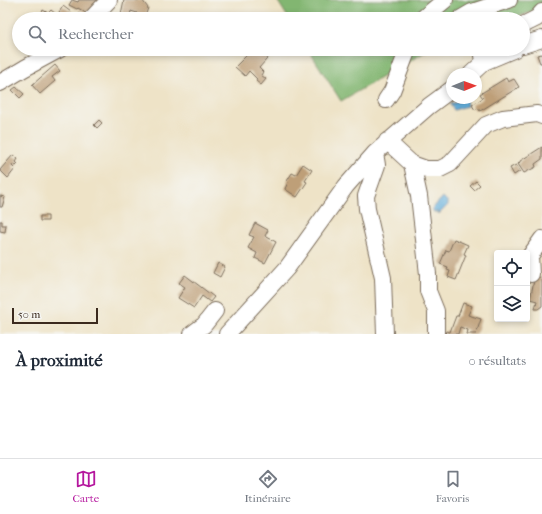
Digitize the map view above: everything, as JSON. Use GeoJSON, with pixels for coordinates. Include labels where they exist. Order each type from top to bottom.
{"type":"FeatureCollection","features":[{"type":"Feature","properties":{"kind":"street"},"geometry":{"type":"LineString","coordinates":[[97,12],[108,0]]}},
{"type":"Feature","properties":{"kind":"street"},"geometry":{"type":"LineString","coordinates":[[430,12],[445,0]]}},
{"type":"Feature","properties":{"kind":"street"},"geometry":{"type":"LineString","coordinates":[[472,12],[509,0]]}},
{"type":"Feature","properties":{"kind":"street"},"geometry":{"type":"LineString","coordinates":[[538,0],[542,2]]}},
{"type":"Feature","properties":{"kind":"street"},"geometry":{"type":"LineString","coordinates":[[530,22],[537,18],[542,12]]}},
{"type":"Feature","properties":{"kind":"street"},"geometry":{"type":"LineString","coordinates":[[530,42],[542,38]]}},
{"type":"Feature","properties":{"kind":"street"},"geometry":{"type":"LineString","coordinates":[[0,83],[47,56]]}},
{"type":"Feature","properties":{"kind":"street"},"geometry":{"type":"LineString","coordinates":[[386,100],[392,91],[405,56]]}},
{"type":"Feature","properties":{"kind":"street"},"geometry":{"type":"LineString","coordinates":[[475,68],[483,56]]}},
{"type":"Feature","properties":{"kind":"street"},"geometry":{"type":"LineString","coordinates":[[227,334],[287,268],[346,186],[375,154],[387,141],[446,93]]}},
{"type":"Feature","properties":{"kind":"street"},"geometry":{"type":"LineString","coordinates":[[387,141],[412,164],[426,169],[440,169],[450,164],[486,125],[503,118],[537,114],[542,116]]}},
{"type":"Feature","properties":{"kind":"street"},"geometry":{"type":"LineString","coordinates":[[375,154],[377,165],[366,196],[367,209],[383,278],[385,334]]}},
{"type":"Feature","properties":{"kind":"street"},"geometry":{"type":"LineString","coordinates":[[412,164],[419,196],[428,274],[428,291],[436,310],[436,334]]}},
{"type":"Feature","properties":{"kind":"street"},"geometry":{"type":"LineString","coordinates":[[531,274],[530,256],[542,239]]}},
{"type":"Feature","properties":{"kind":"street"},"geometry":{"type":"LineString","coordinates":[[192,334],[204,325],[215,311]]}},
{"type":"Feature","properties":{"kind":"green space"},"geometry":{"type":"Polygon","coordinates":[[[277,0],[542,0],[542,8],[530,12],[285,12],[277,0]]]}},
{"type":"Feature","properties":{"kind":"green space"},"geometry":{"type":"Polygon","coordinates":[[[312,56],[418,56],[341,101],[312,56]]]}},
{"type":"Feature","properties":{"kind":"water"},"geometry":{"type":"Polygon","coordinates":[[[450,104],[467,104],[467,106],[454,110],[450,104]]]}},
{"type":"Feature","properties":{"kind":"water"},"geometry":{"type":"Polygon","coordinates":[[[443,197],[448,202],[448,205],[439,214],[438,212],[434,212],[432,209],[443,197]]]}},
{"type":"Feature","properties":{"kind":"building"},"geometry":{"type":"Polygon","coordinates":[[[72,0],[78,2],[79,0],[103,0],[94,12],[84,12],[69,5],[72,0]]]}},
{"type":"Feature","properties":{"kind":"building"},"geometry":{"type":"Polygon","coordinates":[[[124,0],[142,0],[148,8],[147,12],[121,12],[124,0]]]}},
{"type":"Feature","properties":{"kind":"building"},"geometry":{"type":"Polygon","coordinates":[[[63,6],[71,12],[59,12],[63,6]]]}},
{"type":"Feature","properties":{"kind":"building"},"geometry":{"type":"Polygon","coordinates":[[[542,54],[542,63],[540,63],[537,55],[542,54]]]}},
{"type":"Feature","properties":{"kind":"building"},"geometry":{"type":"Polygon","coordinates":[[[246,56],[270,56],[259,68],[263,72],[261,75],[266,79],[261,85],[249,71],[245,76],[235,67],[246,56]]]}},
{"type":"Feature","properties":{"kind":"building"},"geometry":{"type":"Polygon","coordinates":[[[55,65],[60,71],[52,77],[55,81],[40,94],[32,85],[55,65]]]}},
{"type":"Feature","properties":{"kind":"building"},"geometry":{"type":"Polygon","coordinates":[[[506,78],[508,82],[514,79],[519,87],[480,111],[478,108],[475,110],[472,105],[482,104],[482,93],[506,78]]]}},
{"type":"Feature","properties":{"kind":"building"},"geometry":{"type":"Polygon","coordinates":[[[16,87],[24,94],[20,98],[12,90],[16,87]]]}},
{"type":"Feature","properties":{"kind":"building"},"geometry":{"type":"Polygon","coordinates":[[[99,120],[102,123],[97,128],[94,125],[99,120]]]}},
{"type":"Feature","properties":{"kind":"building"},"geometry":{"type":"Polygon","coordinates":[[[542,147],[542,159],[535,164],[536,167],[524,173],[518,164],[520,161],[542,147]]]}},
{"type":"Feature","properties":{"kind":"building"},"geometry":{"type":"Polygon","coordinates":[[[13,155],[18,159],[16,162],[18,164],[16,166],[13,164],[12,166],[15,169],[8,178],[0,170],[13,155]]]}},
{"type":"Feature","properties":{"kind":"building"},"geometry":{"type":"Polygon","coordinates":[[[303,164],[312,170],[305,181],[307,182],[297,197],[285,189],[288,182],[287,181],[292,173],[296,175],[303,164]]]}},
{"type":"Feature","properties":{"kind":"building"},"geometry":{"type":"Polygon","coordinates":[[[516,165],[520,171],[514,175],[510,168],[516,165]]]}},
{"type":"Feature","properties":{"kind":"building"},"geometry":{"type":"Polygon","coordinates":[[[476,181],[480,185],[474,190],[470,186],[476,181]]]}},
{"type":"Feature","properties":{"kind":"building"},"geometry":{"type":"Polygon","coordinates":[[[0,196],[5,197],[2,207],[0,207],[0,196]]]}},
{"type":"Feature","properties":{"kind":"building"},"geometry":{"type":"Polygon","coordinates":[[[40,216],[48,216],[48,221],[40,221],[40,216]]]}},
{"type":"Feature","properties":{"kind":"building"},"geometry":{"type":"Polygon","coordinates":[[[0,221],[2,221],[2,225],[6,225],[5,232],[0,231],[0,221]]]}},
{"type":"Feature","properties":{"kind":"building"},"geometry":{"type":"Polygon","coordinates":[[[255,223],[268,230],[265,236],[276,242],[265,263],[255,258],[257,253],[248,248],[254,237],[249,235],[255,223]]]}},
{"type":"Feature","properties":{"kind":"building"},"geometry":{"type":"Polygon","coordinates":[[[454,239],[468,245],[464,254],[466,255],[456,280],[448,277],[450,271],[447,270],[448,267],[440,264],[446,250],[449,251],[454,239]]]}},
{"type":"Feature","properties":{"kind":"building"},"geometry":{"type":"Polygon","coordinates":[[[218,263],[225,267],[220,277],[213,273],[218,263]]]}},
{"type":"Feature","properties":{"kind":"building"},"geometry":{"type":"Polygon","coordinates":[[[185,275],[214,297],[210,302],[202,296],[194,308],[178,298],[185,287],[179,283],[185,275]]]}},
{"type":"Feature","properties":{"kind":"building"},"geometry":{"type":"Polygon","coordinates":[[[535,276],[542,278],[542,306],[535,309],[537,301],[530,299],[535,276]]]}},
{"type":"Feature","properties":{"kind":"building"},"geometry":{"type":"Polygon","coordinates":[[[463,303],[472,306],[468,315],[481,319],[476,334],[467,334],[468,330],[460,327],[458,334],[445,334],[446,331],[450,332],[463,303]]]}}]}
